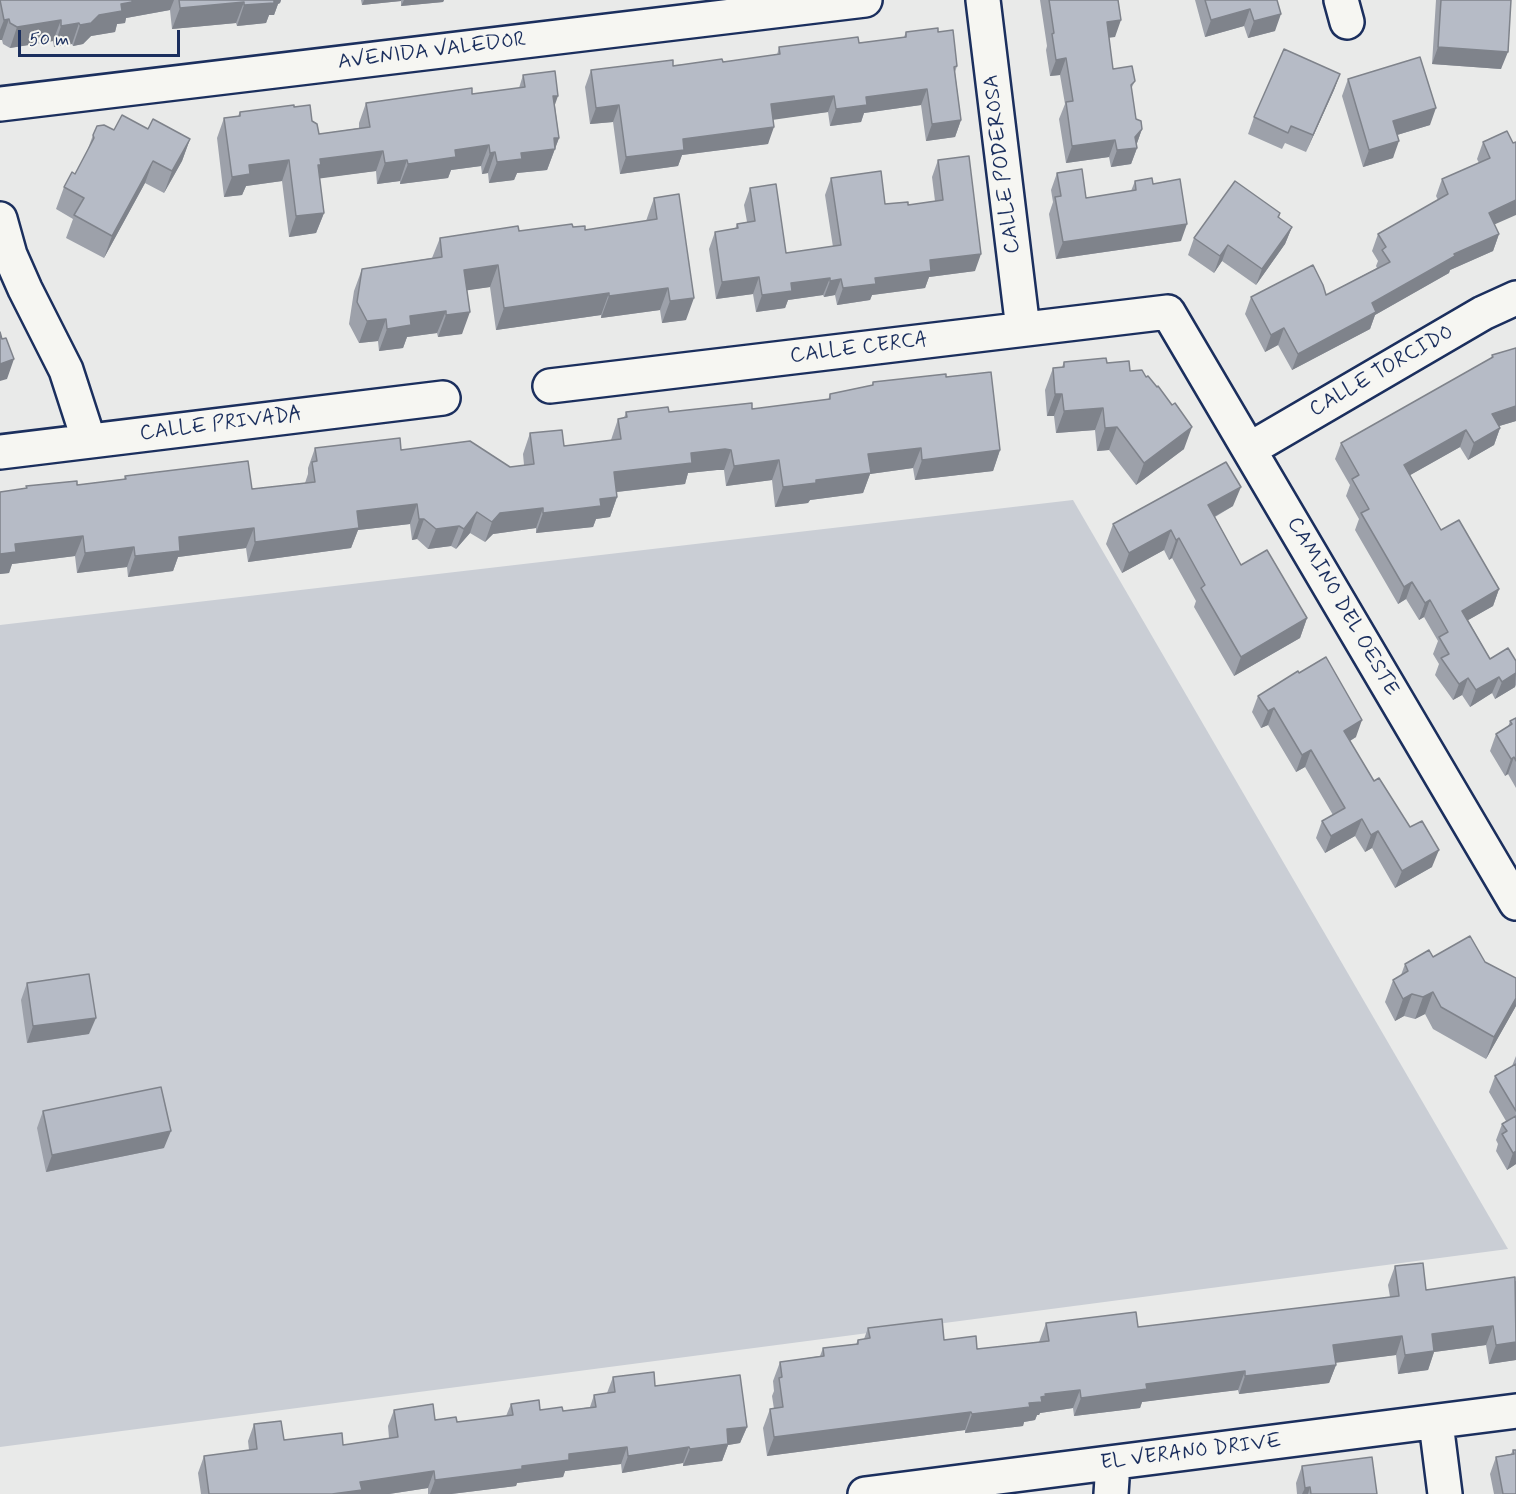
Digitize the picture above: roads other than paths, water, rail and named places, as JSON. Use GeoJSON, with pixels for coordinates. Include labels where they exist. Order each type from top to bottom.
{"type":"FeatureCollection","features":[{"type":"Feature","properties":{"kind":"street","name":"AVENIDA VALEDOR"},"geometry":{"type":"LineString","coordinates":[[0,104],[865,0]]}},
{"type":"Feature","properties":{"kind":"street","name":"CALLE PODEROSA"},"geometry":{"type":"LineString","coordinates":[[983,0],[1023,329]]}},
{"type":"Feature","properties":{"kind":"street"},"geometry":{"type":"LineString","coordinates":[[0,219],[15,267],[66,370],[88,441]]}},
{"type":"Feature","properties":{"kind":"street","name":"CALLE TORCIDO"},"geometry":{"type":"LineString","coordinates":[[1250,449],[1483,313],[1516,298]]}},
{"type":"Feature","properties":{"kind":"street","name":"CALLE CERCA"},"geometry":{"type":"LineString","coordinates":[[550,386],[1168,312]]}},
{"type":"Feature","properties":{"kind":"street","name":"CAMINO DEL OESTE"},"geometry":{"type":"LineString","coordinates":[[1168,312],[1516,903]]}},
{"type":"Feature","properties":{"kind":"street","name":"CALLE PRIVADA"},"geometry":{"type":"LineString","coordinates":[[0,452],[443,398]]}},
{"type":"Feature","properties":{"kind":"street","name":"EL VERANO DRIVE"},"geometry":{"type":"LineString","coordinates":[[865,1494],[1112,1479],[1516,1411]]}},
{"type":"Feature","properties":{"kind":"street"},"geometry":{"type":"LineString","coordinates":[[1436,1423],[1445,1494]]}}]}
